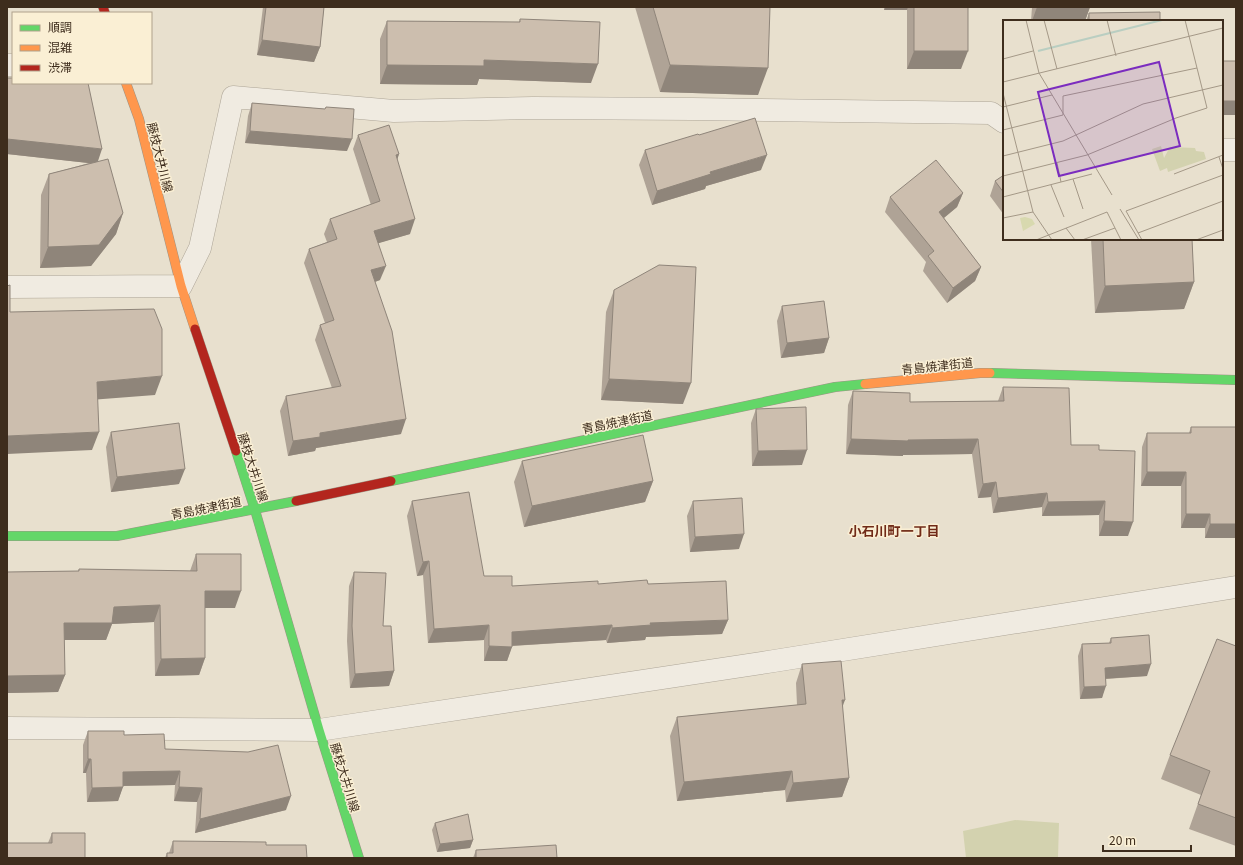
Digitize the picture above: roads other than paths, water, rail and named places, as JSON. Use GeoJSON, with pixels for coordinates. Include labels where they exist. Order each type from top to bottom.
{"type":"FeatureCollection","features":[{"type":"Feature","properties":{"kind":"main road","name":"藤枝大井川線"},"geometry":{"type":"LineString","coordinates":[[126,84],[139,120],[181,286],[256,510],[319,730],[359,858]]}},
{"type":"Feature","properties":{"kind":"main road","name":"青島焼津街道"},"geometry":{"type":"LineString","coordinates":[[7,536],[117,536],[256,510],[835,387],[980,373],[1236,380]]}},
{"type":"Feature","properties":{"kind":"street"},"geometry":{"type":"LineString","coordinates":[[7,286],[181,286],[200,248],[233,97],[394,111],[594,109],[991,113],[1003,121]]}},
{"type":"Feature","properties":{"kind":"street"},"geometry":{"type":"LineString","coordinates":[[1223,150],[1236,150]]}},
{"type":"Feature","properties":{"kind":"street"},"geometry":{"type":"LineString","coordinates":[[7,732],[7,728],[319,730],[782,660],[1236,587]]}},
{"type":"Feature","properties":{"kind":"district","name":"小石川町一丁目"},"geometry":{"type":"Point","coordinates":[894,530]}}]}
